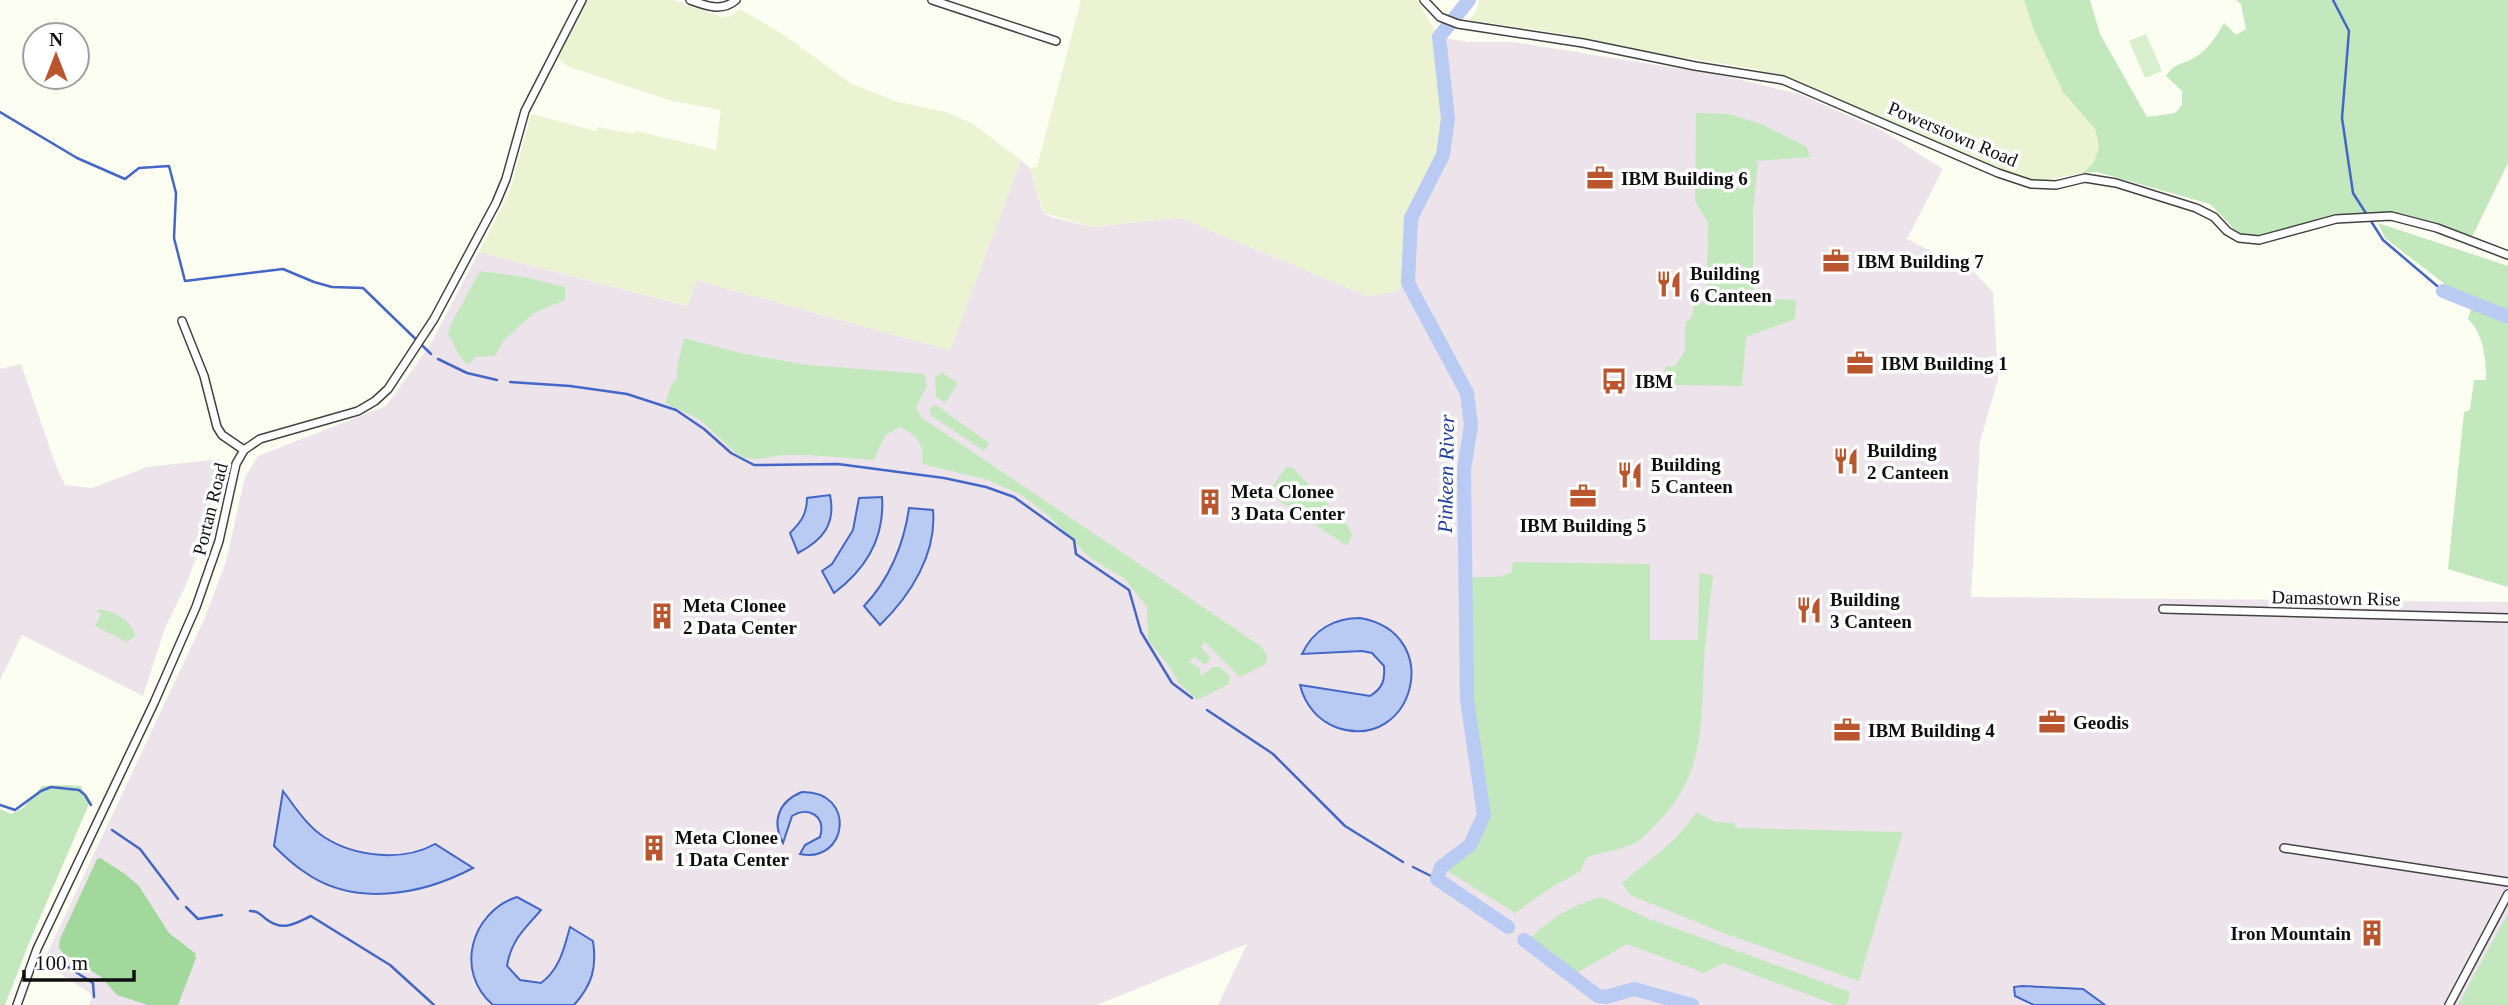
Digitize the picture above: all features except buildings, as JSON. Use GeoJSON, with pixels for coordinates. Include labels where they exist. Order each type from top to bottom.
{"type":"FeatureCollection","features":[{"type":"Feature","properties":{"kind":"street","name":"Portan Road"},"geometry":{"type":"LineString","coordinates":[[18,1005],[37,949],[160,692],[197,607],[219,541],[233,470],[244,450],[260,439],[358,411],[370,405],[388,388],[419,343],[496,203],[525,111],[582,0]]}},
{"type":"Feature","properties":{"kind":"street"},"geometry":{"type":"LineString","coordinates":[[690,0],[707,7],[719,8],[736,0]]}},
{"type":"Feature","properties":{"kind":"street"},"geometry":{"type":"LineString","coordinates":[[932,0],[1056,41]]}},
{"type":"Feature","properties":{"kind":"street","name":"Powerstown Road"},"geometry":{"type":"LineString","coordinates":[[1424,0],[1433,12],[1458,24],[1583,43],[1695,66],[1783,80],[1998,173],[2031,184],[2056,185],[2085,178],[2116,183],[2196,208],[2214,217],[2227,231],[2239,238],[2259,240],[2336,219],[2391,216],[2437,228],[2508,255]]}},
{"type":"Feature","properties":{"kind":"street"},"geometry":{"type":"LineString","coordinates":[[182,321],[204,376],[216,427],[222,435],[244,450]]}},
{"type":"Feature","properties":{"kind":"street","name":"Damastown Rise"},"geometry":{"type":"LineString","coordinates":[[2163,609],[2508,618]]}},
{"type":"Feature","properties":{"kind":"street"},"geometry":{"type":"LineString","coordinates":[[2284,848],[2508,882]]}},
{"type":"Feature","properties":{"kind":"street"},"geometry":{"type":"LineString","coordinates":[[2449,1005],[2508,894]]}},
{"type":"Feature","properties":{"kind":"shaded area"},"geometry":{"type":"Polygon","coordinates":[[[1439,37],[1469,42],[1514,42],[1730,77],[1802,95],[1883,131],[1943,169],[1907,239],[1975,273],[1993,292],[1998,379],[1980,442],[1971,597],[2508,602],[2508,939],[2476,1005],[1218,1005],[1247,944],[1097,1005],[89,1005],[92,997],[90,993],[47,965],[47,954],[206,615],[226,561],[245,477],[258,456],[386,406],[430,345],[479,252],[687,306],[696,280],[950,350],[1021,160],[1030,168],[1043,213],[1051,217],[1092,227],[1183,219],[1368,296],[1392,292],[1408,283],[1411,218],[1443,155],[1448,119],[1439,37]]]}},
{"type":"Feature","properties":{"kind":"shaded area"},"geometry":{"type":"Polygon","coordinates":[[[21,364],[65,485],[92,488],[147,467],[219,459],[221,464],[210,522],[185,587],[165,628],[143,696],[22,635],[0,680],[0,369],[21,364]]]}},
{"type":"Feature","properties":{"kind":"green space"},"geometry":{"type":"Polygon","coordinates":[[[587,0],[673,0],[722,17],[732,16],[740,9],[784,35],[850,83],[898,102],[946,112],[973,124],[1021,160],[950,350],[696,280],[688,306],[479,252],[509,194],[531,114],[596,131],[598,127],[633,134],[636,131],[716,150],[721,110],[672,101],[567,66],[558,58],[587,0]]]}},
{"type":"Feature","properties":{"kind":"green space"},"geometry":{"type":"Polygon","coordinates":[[[1081,0],[1417,0],[1439,37],[1448,119],[1443,155],[1411,218],[1408,283],[1392,292],[1368,296],[1183,219],[1092,227],[1044,213],[1030,168],[1037,167],[1081,0]]]}},
{"type":"Feature","properties":{"kind":"green space"},"geometry":{"type":"Polygon","coordinates":[[[1479,0],[2024,0],[2034,31],[2063,92],[2095,129],[2099,145],[2094,162],[2083,173],[2044,180],[2029,179],[1996,169],[1791,78],[1751,68],[1635,50],[1565,34],[1469,20],[1476,12],[1479,0]]]}},
{"type":"Feature","properties":{"kind":"green space"},"geometry":{"type":"Polygon","coordinates":[[[2024,0],[2090,0],[2100,34],[2147,117],[2175,113],[2182,105],[2182,91],[2166,76],[2172,69],[2203,51],[2224,23],[2236,35],[2246,29],[2241,4],[2236,0],[2508,0],[2508,163],[2471,239],[2392,217],[2370,215],[2259,238],[2241,236],[2210,204],[2097,172],[2083,173],[2094,162],[2099,146],[2095,129],[2063,92],[2034,31],[2024,0]]]}},
{"type":"Feature","properties":{"kind":"green space"},"geometry":{"type":"Polygon","coordinates":[[[2146,34],[2162,71],[2145,78],[2129,41],[2146,34]]]}},
{"type":"Feature","properties":{"kind":"green space"},"geometry":{"type":"Polygon","coordinates":[[[1696,113],[1729,114],[1759,123],[1807,147],[1810,157],[1758,161],[1753,212],[1753,298],[1796,300],[1795,319],[1746,337],[1742,386],[1669,385],[1663,382],[1665,367],[1675,366],[1685,351],[1685,323],[1692,317],[1694,304],[1707,298],[1708,222],[1695,202],[1696,113]]]}},
{"type":"Feature","properties":{"kind":"green space"},"geometry":{"type":"Polygon","coordinates":[[[2378,223],[2508,266],[2508,315],[2476,307],[2508,325],[2508,587],[2448,569],[2464,412],[2470,410],[2474,380],[2486,380],[2481,339],[2468,319],[2472,305],[2385,238],[2378,223]]]}},
{"type":"Feature","properties":{"kind":"green space"},"geometry":{"type":"Polygon","coordinates":[[[480,271],[524,277],[565,287],[565,300],[534,313],[504,340],[495,356],[475,357],[469,365],[459,355],[448,335],[450,326],[480,271]]]}},
{"type":"Feature","properties":{"kind":"green space"},"geometry":{"type":"Polygon","coordinates":[[[684,338],[740,353],[807,365],[925,374],[927,386],[916,407],[921,417],[1262,647],[1267,656],[1266,664],[1240,677],[1205,642],[1201,647],[1210,659],[1206,665],[1194,657],[1189,662],[1201,669],[1199,672],[1202,675],[1213,667],[1220,667],[1230,676],[1229,684],[1197,700],[1179,683],[1148,640],[1147,607],[1125,579],[1089,557],[1049,516],[1020,494],[988,480],[922,464],[919,442],[900,427],[885,435],[874,460],[808,455],[782,455],[759,459],[745,458],[737,454],[699,419],[665,403],[672,384],[677,379],[684,338]]]}},
{"type":"Feature","properties":{"kind":"green space"},"geometry":{"type":"Polygon","coordinates":[[[943,373],[958,383],[945,403],[936,397],[935,377],[943,373]]]}},
{"type":"Feature","properties":{"kind":"green space"},"geometry":{"type":"Polygon","coordinates":[[[936,405],[989,443],[984,451],[932,416],[929,408],[936,405]]]}},
{"type":"Feature","properties":{"kind":"green space"},"geometry":{"type":"Polygon","coordinates":[[[1286,467],[1293,468],[1349,527],[1352,535],[1347,546],[1268,493],[1286,467]]]}},
{"type":"Feature","properties":{"kind":"green space"},"geometry":{"type":"Polygon","coordinates":[[[1513,562],[1650,564],[1650,640],[1698,640],[1699,573],[1713,575],[1698,745],[1687,781],[1677,799],[1637,842],[1586,858],[1581,871],[1515,913],[1441,867],[1470,845],[1484,815],[1467,700],[1464,577],[1497,577],[1511,573],[1513,562]]]}},
{"type":"Feature","properties":{"kind":"green space"},"geometry":{"type":"Polygon","coordinates":[[[99,609],[122,618],[131,627],[135,637],[126,642],[95,626],[101,614],[96,611],[99,609]]]}},
{"type":"Feature","properties":{"kind":"green space"},"geometry":{"type":"Polygon","coordinates":[[[42,786],[81,786],[89,804],[5,1005],[0,1005],[0,809],[11,814],[23,808],[42,786]]]}},
{"type":"Feature","properties":{"kind":"green space"},"geometry":{"type":"Polygon","coordinates":[[[1696,812],[1716,822],[1734,823],[1737,828],[1903,832],[1859,981],[1726,934],[1630,895],[1622,883],[1672,841],[1696,812]]]}},
{"type":"Feature","properties":{"kind":"green space"},"geometry":{"type":"Polygon","coordinates":[[[100,858],[139,886],[169,933],[195,953],[196,958],[178,1005],[148,1005],[117,995],[101,977],[59,948],[60,939],[97,859],[100,858]]]}},
{"type":"Feature","properties":{"kind":"green space"},"geometry":{"type":"Polygon","coordinates":[[[1602,897],[1647,918],[1850,992],[1847,1005],[1836,1005],[1723,963],[1704,973],[1627,944],[1577,973],[1531,937],[1564,912],[1602,897]]]}},
{"type":"Feature","properties":{"kind":"green space"},"geometry":{"type":"Polygon","coordinates":[[[2508,913],[2508,1005],[2458,1005],[2508,913]]]}},
{"type":"Feature","properties":{"kind":"water"},"geometry":{"type":"Polygon","coordinates":[[[830,495],[831,514],[826,530],[814,543],[798,553],[790,533],[803,517],[807,498],[830,495]]]}},
{"type":"Feature","properties":{"kind":"water"},"geometry":{"type":"Polygon","coordinates":[[[882,497],[880,526],[871,551],[855,574],[834,593],[822,571],[832,564],[853,530],[859,498],[882,497]]]}},
{"type":"Feature","properties":{"kind":"water"},"geometry":{"type":"Polygon","coordinates":[[[909,508],[933,510],[931,542],[920,572],[911,587],[880,625],[864,606],[881,585],[894,561],[909,508]]]}},
{"type":"Feature","properties":{"kind":"water"},"geometry":{"type":"Polygon","coordinates":[[[1360,618],[1387,628],[1404,645],[1411,666],[1410,688],[1401,708],[1386,723],[1364,731],[1338,728],[1324,721],[1309,706],[1300,685],[1370,696],[1378,690],[1383,680],[1384,666],[1372,653],[1362,651],[1302,654],[1312,638],[1325,627],[1342,620],[1360,618]]]}},
{"type":"Feature","properties":{"kind":"water"},"geometry":{"type":"Polygon","coordinates":[[[283,791],[312,827],[336,844],[364,853],[394,855],[422,850],[435,844],[473,868],[432,885],[388,894],[343,890],[323,883],[295,865],[274,846],[283,791]]]}},
{"type":"Feature","properties":{"kind":"water"},"geometry":{"type":"Polygon","coordinates":[[[802,792],[820,795],[832,803],[838,814],[840,826],[836,839],[828,848],[816,854],[800,854],[805,845],[820,837],[821,823],[815,815],[804,812],[792,816],[783,843],[779,835],[779,813],[788,801],[802,792]]]}},
{"type":"Feature","properties":{"kind":"water"},"geometry":{"type":"Polygon","coordinates":[[[517,897],[541,910],[519,936],[509,957],[507,966],[520,980],[541,983],[553,971],[570,927],[593,941],[592,976],[574,1005],[493,1005],[481,992],[471,960],[473,944],[488,916],[517,897]]]}},
{"type":"Feature","properties":{"kind":"water"},"geometry":{"type":"Polygon","coordinates":[[[2014,987],[2083,989],[2105,1005],[2034,1005],[2015,996],[2014,987]]]}},
{"type":"Feature","properties":{"kind":"waterway","name":"Pinkeen River"},"geometry":{"type":"LineString","coordinates":[[1469,0],[1439,37],[1448,119],[1443,155],[1411,218],[1408,283],[1467,393],[1471,425],[1464,470],[1467,700],[1484,815],[1470,845],[1441,867],[1437,879],[1508,927]]}},
{"type":"Feature","properties":{"kind":"waterway","name":"Pinkeen River"},"geometry":{"type":"LineString","coordinates":[[2333,0],[2349,31],[2342,118],[2353,193],[2383,240],[2443,291]]}},
{"type":"Feature","properties":{"kind":"waterway"},"geometry":{"type":"LineString","coordinates":[[0,112],[77,158],[125,179],[139,168],[169,166],[176,193],[174,238],[185,281],[283,269],[332,287],[363,288],[431,354]]}},
{"type":"Feature","properties":{"kind":"waterway","name":"Pinkeen River"},"geometry":{"type":"LineString","coordinates":[[2443,291],[2508,317]]}},
{"type":"Feature","properties":{"kind":"waterway"},"geometry":{"type":"LineString","coordinates":[[438,359],[467,373],[497,380]]}},
{"type":"Feature","properties":{"kind":"waterway"},"geometry":{"type":"LineString","coordinates":[[510,382],[570,386],[627,394],[676,410],[704,429],[731,453],[754,465],[838,464],[944,478],[986,487],[1014,497],[1074,540],[1076,554],[1129,590],[1141,632],[1172,683],[1192,698]]}},
{"type":"Feature","properties":{"kind":"waterway"},"geometry":{"type":"LineString","coordinates":[[1207,710],[1273,754],[1345,826],[1403,862]]}},
{"type":"Feature","properties":{"kind":"waterway"},"geometry":{"type":"LineString","coordinates":[[0,805],[15,810],[51,787],[79,790],[91,805]]}},
{"type":"Feature","properties":{"kind":"waterway"},"geometry":{"type":"LineString","coordinates":[[112,830],[140,849],[178,899]]}},
{"type":"Feature","properties":{"kind":"waterway"},"geometry":{"type":"LineString","coordinates":[[1413,867],[1437,879]]}},
{"type":"Feature","properties":{"kind":"waterway"},"geometry":{"type":"LineString","coordinates":[[186,907],[198,919],[222,915]]}},
{"type":"Feature","properties":{"kind":"waterway"},"geometry":{"type":"LineString","coordinates":[[250,911],[283,926],[311,916],[390,965],[434,1005]]}},
{"type":"Feature","properties":{"kind":"waterway","name":"Pinkeen River"},"geometry":{"type":"LineString","coordinates":[[1524,940],[1598,996],[1606,997],[1634,989],[1692,1005]]}},
{"type":"Feature","properties":{"kind":"waterway"},"geometry":{"type":"LineString","coordinates":[[52,957],[93,983],[94,997]]}},
{"type":"Feature","properties":{"kind":"place","name":"IBM Building 6"},"geometry":{"type":"Point","coordinates":[1600,178]}},
{"type":"Feature","properties":{"kind":"place","name":"IBM Building 7"},"geometry":{"type":"Point","coordinates":[1836,261]}},
{"type":"Feature","properties":{"kind":"place","name":"Building 6 Canteen"},"geometry":{"type":"Point","coordinates":[1669,284]}},
{"type":"Feature","properties":{"kind":"place","name":"IBM Building 1"},"geometry":{"type":"Point","coordinates":[1860,363]}},
{"type":"Feature","properties":{"kind":"place","name":"IBM"},"geometry":{"type":"Point","coordinates":[1614,381]}},
{"type":"Feature","properties":{"kind":"place","name":"Building 2 Canteen"},"geometry":{"type":"Point","coordinates":[1846,461]}},
{"type":"Feature","properties":{"kind":"place","name":"Building 5 Canteen"},"geometry":{"type":"Point","coordinates":[1630,475]}},
{"type":"Feature","properties":{"kind":"place","name":"IBM Building 5"},"geometry":{"type":"Point","coordinates":[1583,496]}},
{"type":"Feature","properties":{"kind":"place","name":"Meta Clonee 3 Data Center"},"geometry":{"type":"Point","coordinates":[1210,502]}},
{"type":"Feature","properties":{"kind":"place","name":"Building 3 Canteen"},"geometry":{"type":"Point","coordinates":[1809,610]}},
{"type":"Feature","properties":{"kind":"place","name":"Meta Clonee 2 Data Center"},"geometry":{"type":"Point","coordinates":[662,616]}},
{"type":"Feature","properties":{"kind":"place","name":"Geodis"},"geometry":{"type":"Point","coordinates":[2052,722]}},
{"type":"Feature","properties":{"kind":"place","name":"IBM Building 4"},"geometry":{"type":"Point","coordinates":[1847,730]}},
{"type":"Feature","properties":{"kind":"place","name":"Meta Clonee 1 Data Center"},"geometry":{"type":"Point","coordinates":[654,848]}},
{"type":"Feature","properties":{"kind":"place","name":"Iron Mountain"},"geometry":{"type":"Point","coordinates":[2372,933]}}]}
